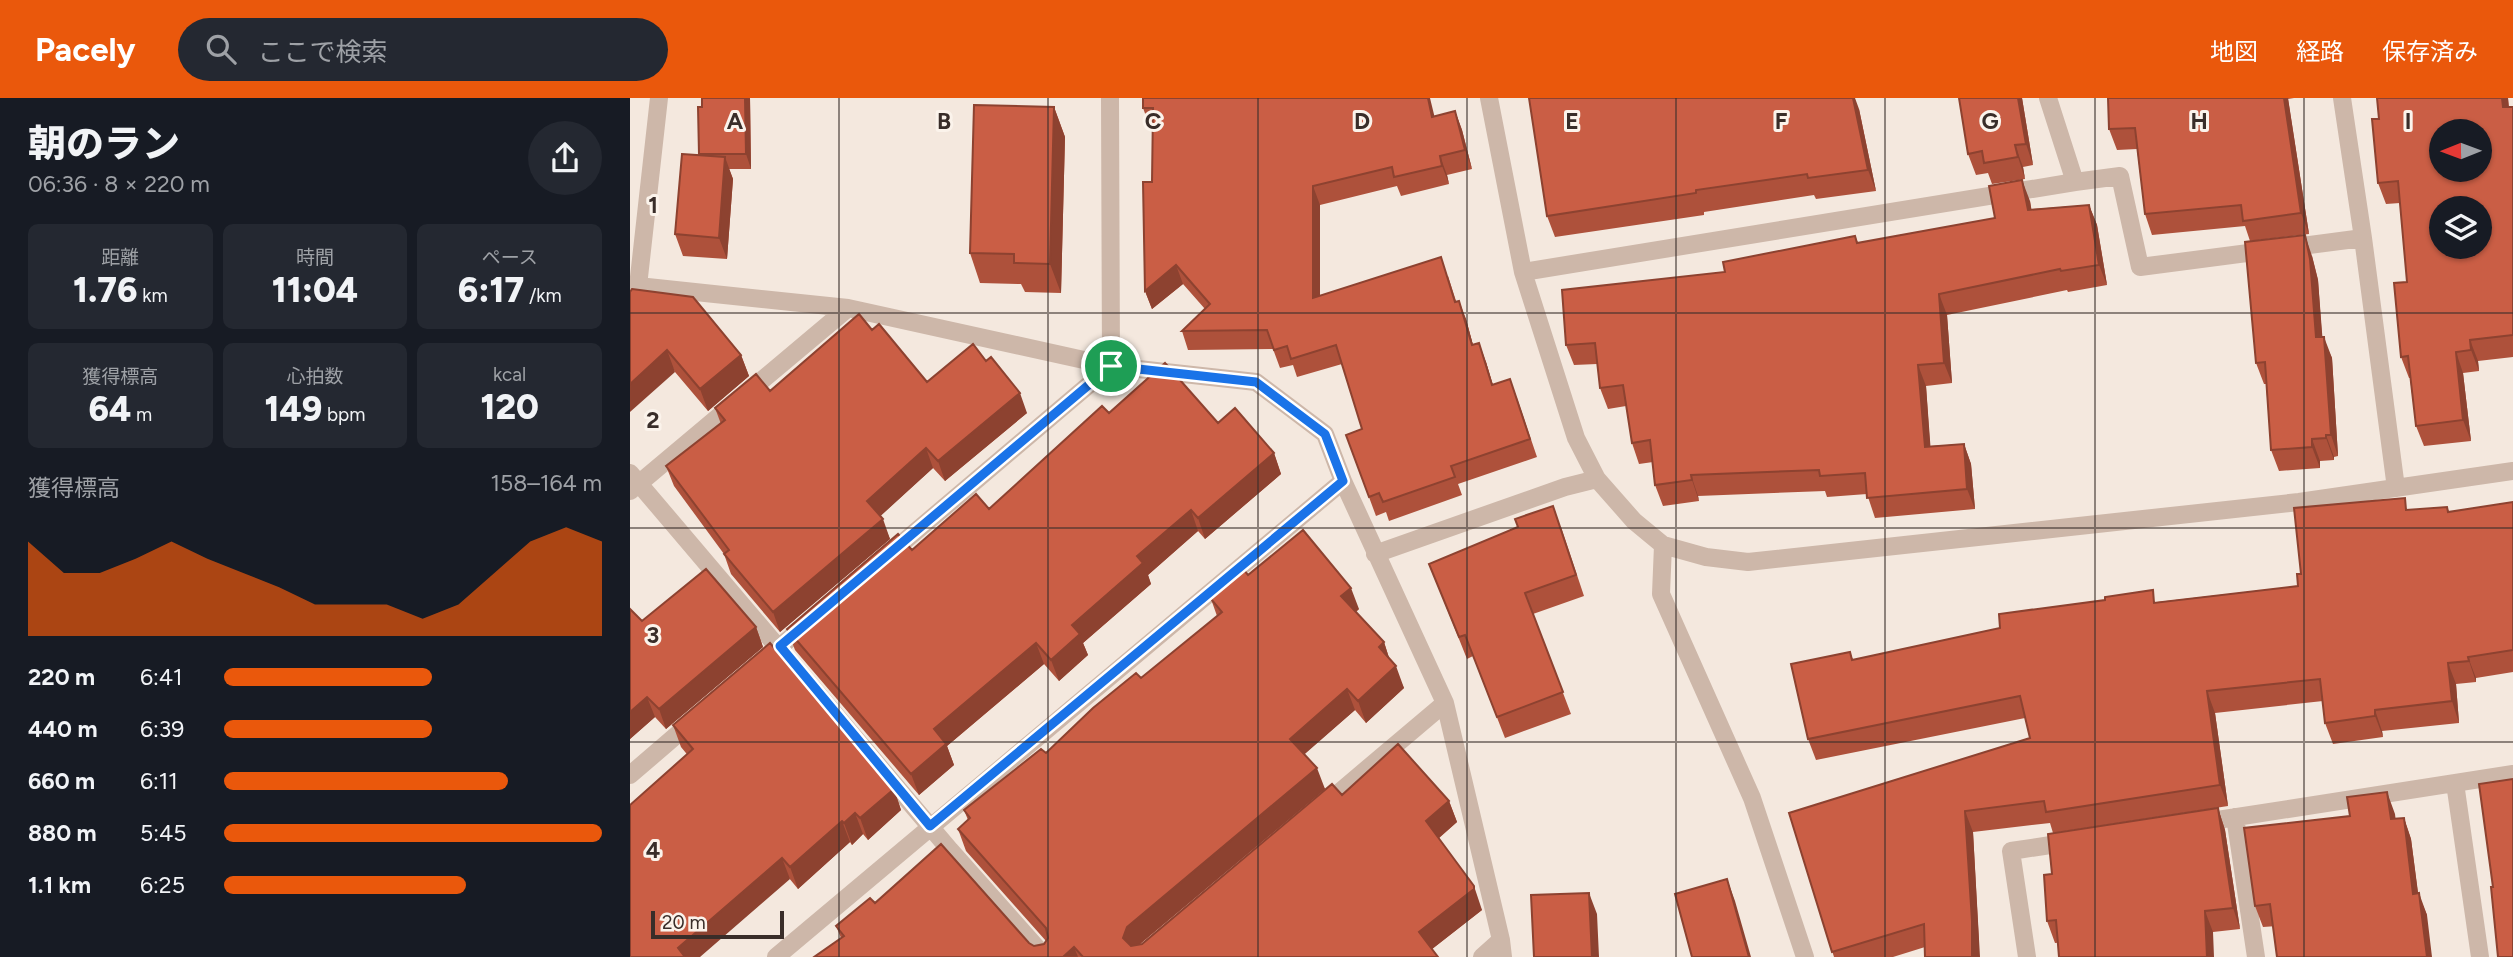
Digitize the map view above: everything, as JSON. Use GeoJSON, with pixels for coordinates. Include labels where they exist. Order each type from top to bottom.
{"type":"FeatureCollection","features":[{"type":"Feature","properties":{"kind":"street"},"geometry":{"type":"LineString","coordinates":[[659,98],[634,288],[848,308],[1111,366],[1256,382],[1325,434],[1343,481],[1445,703],[1502,949],[1482,957]]}},
{"type":"Feature","properties":{"kind":"street"},"geometry":{"type":"LineString","coordinates":[[876,565],[1111,366],[1110,98]]}},
{"type":"Feature","properties":{"kind":"street"},"geometry":{"type":"LineString","coordinates":[[1489,98],[1524,272],[1576,438],[1597,479],[1634,521],[1663,545],[1706,557],[1748,562],[2299,502],[2513,471]]}},
{"type":"Feature","properties":{"kind":"street"},"geometry":{"type":"LineString","coordinates":[[2048,98],[2075,182]]}},
{"type":"Feature","properties":{"kind":"street"},"geometry":{"type":"LineString","coordinates":[[2342,98],[2396,488]]}},
{"type":"Feature","properties":{"kind":"street"},"geometry":{"type":"LineString","coordinates":[[1524,272],[2120,176],[2140,267],[2363,238]]}},
{"type":"Feature","properties":{"kind":"street"},"geometry":{"type":"LineString","coordinates":[[848,308],[633,482],[780,646],[930,826],[1045,957]]}},
{"type":"Feature","properties":{"kind":"street"},"geometry":{"type":"LineString","coordinates":[[1376,554],[1565,487],[1597,479]]}},
{"type":"Feature","properties":{"kind":"street"},"geometry":{"type":"LineString","coordinates":[[776,957],[1343,481]]}},
{"type":"Feature","properties":{"kind":"street"},"geometry":{"type":"LineString","coordinates":[[1663,545],[1661,594],[1752,798],[1805,957]]}},
{"type":"Feature","properties":{"kind":"street"},"geometry":{"type":"LineString","coordinates":[[740,681],[823,610]]}},
{"type":"Feature","properties":{"kind":"street"},"geometry":{"type":"LineString","coordinates":[[1309,817],[1445,703]]}},
{"type":"Feature","properties":{"kind":"street"},"geometry":{"type":"LineString","coordinates":[[630,775],[710,706]]}},
{"type":"Feature","properties":{"kind":"street"},"geometry":{"type":"LineString","coordinates":[[2182,825],[2513,774]]}},
{"type":"Feature","properties":{"kind":"street"},"geometry":{"type":"LineString","coordinates":[[2455,783],[2480,957]]}},
{"type":"Feature","properties":{"kind":"street"},"geometry":{"type":"LineString","coordinates":[[2235,817],[2256,957]]}},
{"type":"Feature","properties":{"kind":"street"},"geometry":{"type":"LineString","coordinates":[[2027,957],[2011,852],[2090,839]]}},
{"type":"Feature","properties":{"kind":"building"},"geometry":{"type":"Polygon","coordinates":[[[702,98],[745,98],[746,154],[699,154],[698,107],[702,107],[702,98]]]}},
{"type":"Feature","properties":{"kind":"building"},"geometry":{"type":"Polygon","coordinates":[[[1143,98],[1428,98],[1432,117],[1455,111],[1465,150],[1440,156],[1442,166],[1394,177],[1392,167],[1313,186],[1313,298],[1441,257],[1455,302],[1459,301],[1472,345],[1479,343],[1492,385],[1510,379],[1530,439],[1451,466],[1455,477],[1383,502],[1379,493],[1369,497],[1346,435],[1362,429],[1336,345],[1291,359],[1287,346],[1274,350],[1267,330],[1182,331],[1210,304],[1176,265],[1145,291],[1143,182],[1152,182],[1153,108],[1143,108],[1143,98]]]}},
{"type":"Feature","properties":{"kind":"building"},"geometry":{"type":"Polygon","coordinates":[[[1529,98],[1853,98],[1868,170],[1808,178],[1807,174],[1547,216],[1529,98]]]}},
{"type":"Feature","properties":{"kind":"building"},"geometry":{"type":"Polygon","coordinates":[[[1959,98],[2018,98],[2026,144],[2015,145],[2018,157],[1984,163],[1982,151],[1968,154],[1959,98]]]}},
{"type":"Feature","properties":{"kind":"building"},"geometry":{"type":"Polygon","coordinates":[[[2108,98],[2284,98],[2301,213],[2243,221],[2241,205],[2145,214],[2135,128],[2109,129],[2108,98]]]}},
{"type":"Feature","properties":{"kind":"building"},"geometry":{"type":"Polygon","coordinates":[[[2377,98],[2502,98],[2503,107],[2513,107],[2513,335],[2470,340],[2471,350],[2456,352],[2463,420],[2416,426],[2408,356],[2401,357],[2394,283],[2407,282],[2398,181],[2378,183],[2372,119],[2379,119],[2377,98]]]}},
{"type":"Feature","properties":{"kind":"building"},"geometry":{"type":"Polygon","coordinates":[[[974,105],[1054,107],[1050,264],[1014,263],[1014,254],[970,253],[974,105]]]}},
{"type":"Feature","properties":{"kind":"building"},"geometry":{"type":"Polygon","coordinates":[[[682,154],[725,157],[719,238],[675,234],[682,154]]]}},
{"type":"Feature","properties":{"kind":"building"},"geometry":{"type":"Polygon","coordinates":[[[2022,180],[2028,210],[2089,205],[2099,265],[2060,269],[1939,294],[1944,363],[1918,365],[1925,447],[1964,444],[1967,489],[1867,498],[1865,473],[1820,476],[1819,470],[1691,475],[1692,480],[1655,485],[1650,440],[1632,443],[1623,385],[1600,388],[1595,343],[1566,345],[1562,290],[1725,272],[1723,262],[1855,236],[1857,243],[1995,218],[1989,186],[2022,180]]]}},
{"type":"Feature","properties":{"kind":"building"},"geometry":{"type":"Polygon","coordinates":[[[2305,235],[2310,259],[2316,337],[2324,337],[2331,435],[2312,439],[2312,447],[2271,450],[2265,362],[2256,363],[2245,242],[2305,235]]]}},
{"type":"Feature","properties":{"kind":"building"},"geometry":{"type":"Polygon","coordinates":[[[632,289],[693,297],[741,355],[700,389],[667,350],[630,384],[632,289]]]}},
{"type":"Feature","properties":{"kind":"building"},"geometry":{"type":"Polygon","coordinates":[[[859,314],[872,330],[879,324],[927,382],[973,344],[986,361],[991,357],[1020,393],[938,461],[926,448],[867,501],[883,519],[773,612],[724,554],[729,550],[666,466],[725,420],[715,408],[756,374],[770,391],[859,314]]]}},
{"type":"Feature","properties":{"kind":"building"},"geometry":{"type":"Polygon","coordinates":[[[1165,363],[1218,423],[1235,408],[1274,453],[1198,518],[1191,510],[1137,556],[1143,563],[1072,625],[1080,634],[1051,660],[1036,643],[934,729],[946,744],[911,774],[787,629],[898,534],[912,550],[976,494],[989,509],[1102,406],[1109,413],[1165,363]]]}},
{"type":"Feature","properties":{"kind":"building"},"geometry":{"type":"Polygon","coordinates":[[[2405,498],[2406,510],[2447,507],[2448,512],[2513,502],[2513,650],[2468,657],[2469,661],[2448,663],[2452,701],[2375,710],[2375,716],[2325,723],[2320,679],[2207,691],[2220,785],[2046,812],[2044,801],[1965,811],[1972,957],[1925,957],[1924,924],[1832,952],[1789,813],[2030,738],[2020,696],[1808,739],[1791,664],[1850,652],[1852,660],[2000,628],[1999,614],[2105,600],[2105,597],[2153,590],[2154,603],[2298,586],[2297,574],[2301,574],[2294,508],[2405,498]]]}},
{"type":"Feature","properties":{"kind":"building"},"geometry":{"type":"Polygon","coordinates":[[[1553,506],[1576,575],[1525,593],[1563,692],[1497,717],[1465,635],[1459,637],[1429,564],[1518,527],[1515,519],[1553,506]]]}},
{"type":"Feature","properties":{"kind":"building"},"geometry":{"type":"Polygon","coordinates":[[[1303,530],[1351,588],[1341,596],[1384,642],[1379,647],[1396,666],[1358,701],[1347,689],[1290,739],[1317,768],[1127,927],[1123,938],[1131,946],[1142,944],[1332,784],[1342,795],[1398,744],[1449,801],[1426,821],[1474,886],[1474,889],[1419,932],[1438,957],[1083,957],[1074,947],[1063,957],[814,957],[844,936],[836,926],[870,898],[875,903],[941,844],[1029,943],[1034,946],[1044,944],[1048,938],[1046,928],[958,829],[970,818],[964,810],[1041,749],[1046,753],[1093,708],[1136,673],[1141,678],[1222,612],[1211,599],[1244,570],[1248,575],[1303,530]]]}},
{"type":"Feature","properties":{"kind":"building"},"geometry":{"type":"Polygon","coordinates":[[[706,569],[756,627],[659,709],[647,697],[630,712],[630,609],[642,621],[706,569]]]}},
{"type":"Feature","properties":{"kind":"building"},"geometry":{"type":"Polygon","coordinates":[[[770,643],[894,789],[860,818],[855,813],[844,823],[842,821],[790,867],[782,858],[678,948],[685,957],[630,957],[630,805],[693,749],[673,725],[770,643]]]}},
{"type":"Feature","properties":{"kind":"building"},"geometry":{"type":"Polygon","coordinates":[[[2513,779],[2513,957],[2498,957],[2493,887],[2479,784],[2513,779]]]}},
{"type":"Feature","properties":{"kind":"building"},"geometry":{"type":"Polygon","coordinates":[[[2387,792],[2391,819],[2404,818],[2413,894],[2419,893],[2427,957],[2277,957],[2270,904],[2255,906],[2244,828],[2350,816],[2347,797],[2387,792]]]}},
{"type":"Feature","properties":{"kind":"building"},"geometry":{"type":"Polygon","coordinates":[[[2218,808],[2233,908],[2205,911],[2207,957],[2059,957],[2056,920],[2047,921],[2044,875],[2052,874],[2048,834],[2218,808]]]}},
{"type":"Feature","properties":{"kind":"building"},"geometry":{"type":"Polygon","coordinates":[[[1727,879],[1749,957],[1692,957],[1675,894],[1727,879]]]}},
{"type":"Feature","properties":{"kind":"building"},"geometry":{"type":"Polygon","coordinates":[[[1589,893],[1592,957],[1534,957],[1531,895],[1589,893]]]}},
{"type":"Feature","properties":{"kind":"route"},"geometry":{"type":"LineString","coordinates":[[1111,366],[1256,382],[1325,434],[1343,481],[930,826],[780,646],[1111,366]]}}]}
